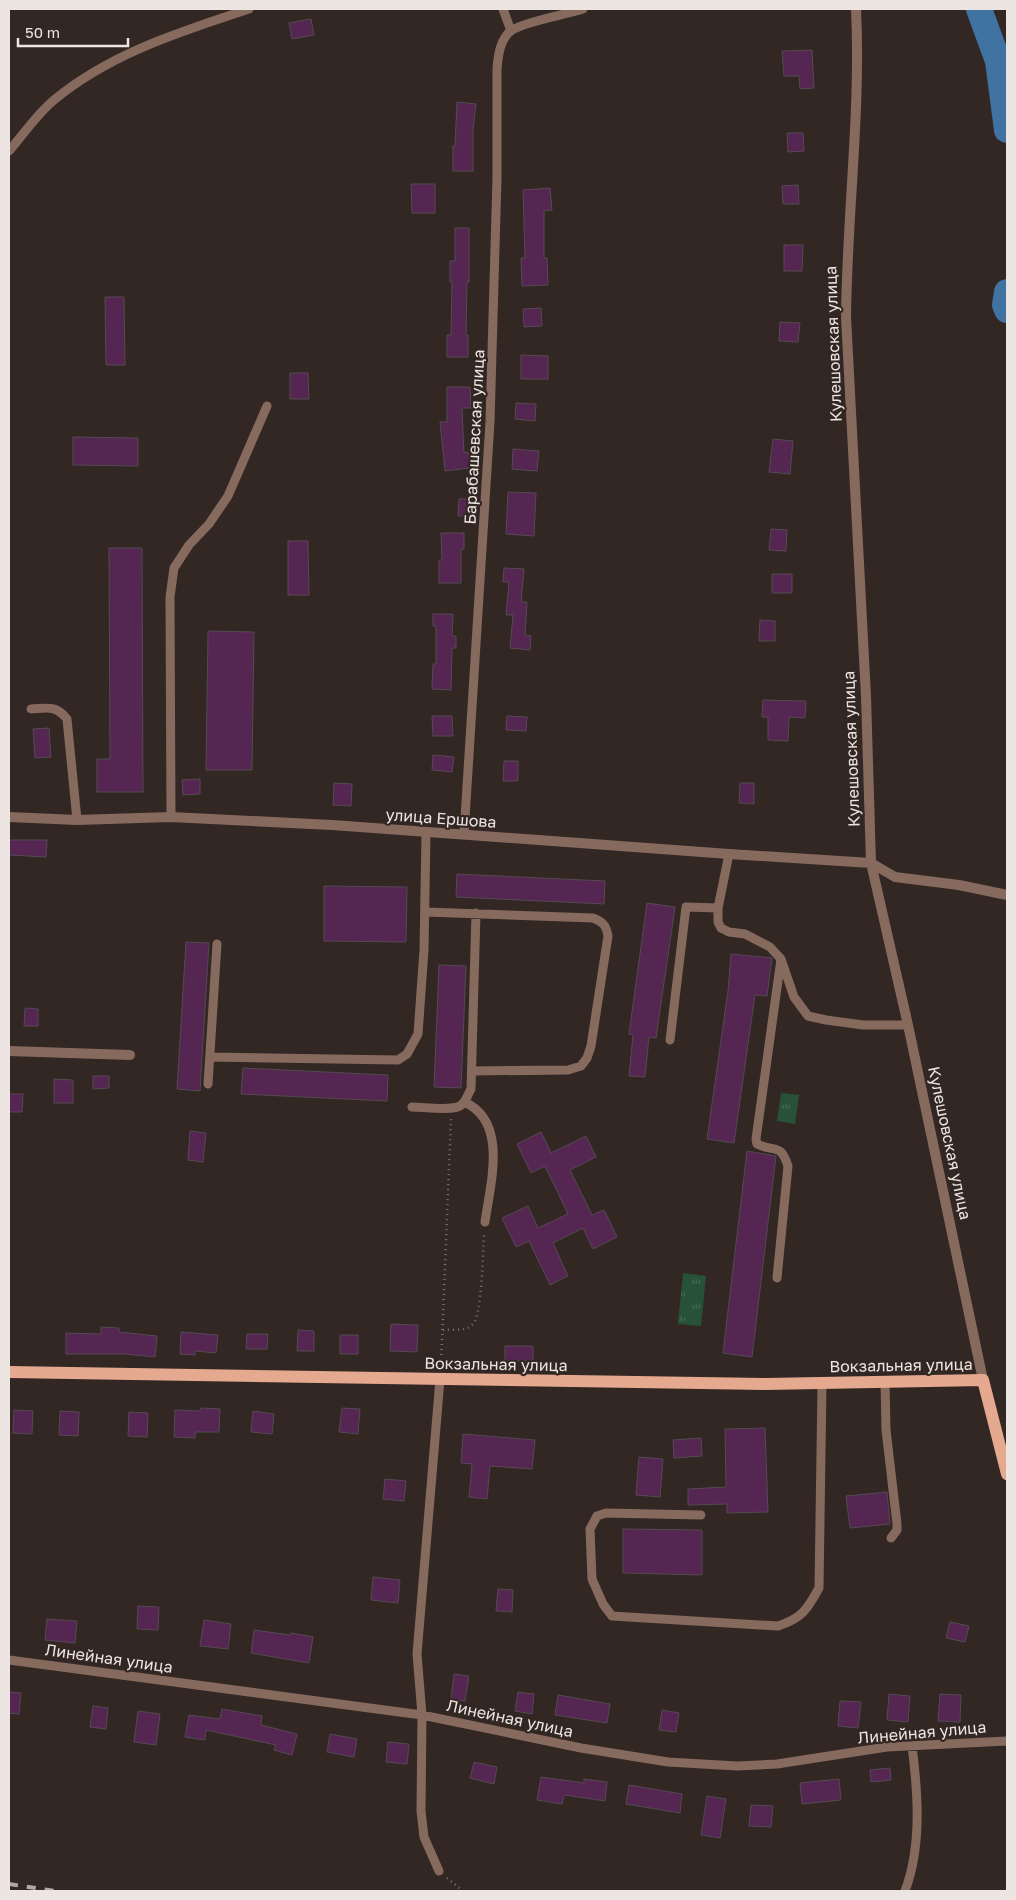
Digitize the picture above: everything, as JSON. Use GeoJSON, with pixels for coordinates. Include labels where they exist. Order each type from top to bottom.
{"type":"FeatureCollection","features":[{"type":"Feature","properties":{"kind":"main road","name":"Вокзальная улица"},"geometry":{"type":"LineString","coordinates":[[9,1372],[822,1384],[984,1380]]}},
{"type":"Feature","properties":{"kind":"main road","name":"Кулешовская улица"},"geometry":{"type":"LineString","coordinates":[[984,1380],[1007,1474]]}},
{"type":"Feature","properties":{"kind":"street","name":"Кулешовская улица"},"geometry":{"type":"LineString","coordinates":[[856,9],[854,144],[846,260],[846,317],[866,696],[871,863],[908,1025],[984,1380]]}},
{"type":"Feature","properties":{"kind":"street","name":"улица Ершова"},"geometry":{"type":"LineString","coordinates":[[9,817],[77,820],[171,817],[332,825],[871,863]]}},
{"type":"Feature","properties":{"kind":"street"},"geometry":{"type":"LineString","coordinates":[[871,863],[895,878],[958,885],[1007,895]]}},
{"type":"Feature","properties":{"kind":"street"},"geometry":{"type":"LineString","coordinates":[[9,1051],[130,1055]]}},
{"type":"Feature","properties":{"kind":"lane"},"geometry":{"type":"LineString","coordinates":[[9,152],[53,101],[92,73],[161,39],[249,9]]}},
{"type":"Feature","properties":{"kind":"lane"},"geometry":{"type":"LineString","coordinates":[[503,9],[511,31],[526,24],[583,9]]}},
{"type":"Feature","properties":{"kind":"lane"},"geometry":{"type":"LineString","coordinates":[[558,9],[566,14]]}},
{"type":"Feature","properties":{"kind":"lane","name":"Барабашевская улица"},"geometry":{"type":"LineString","coordinates":[[464,834],[487,486],[497,178],[497,69],[498,55],[502,42],[511,31]]}},
{"type":"Feature","properties":{"kind":"lane"},"geometry":{"type":"LineString","coordinates":[[171,817],[170,597],[174,568],[188,545],[209,524],[228,496],[267,406]]}},
{"type":"Feature","properties":{"kind":"lane"},"geometry":{"type":"LineString","coordinates":[[32,709],[51,708],[60,711],[66,719],[77,820]]}},
{"type":"Feature","properties":{"kind":"lane"},"geometry":{"type":"LineString","coordinates":[[210,1057],[398,1060],[407,1054],[418,1034],[426,912],[426,833]]}},
{"type":"Feature","properties":{"kind":"lane"},"geometry":{"type":"LineString","coordinates":[[729,854],[718,908],[718,922],[721,928],[729,932],[745,934],[770,947],[781,959],[794,997],[808,1016],[863,1025],[908,1025]]}},
{"type":"Feature","properties":{"kind":"lane"},"geometry":{"type":"LineString","coordinates":[[670,1040],[686,907],[718,908]]}},
{"type":"Feature","properties":{"kind":"lane"},"geometry":{"type":"LineString","coordinates":[[426,912],[593,918],[602,921],[607,928],[608,936],[594,1031],[587,1058],[581,1066],[568,1070],[472,1071]]}},
{"type":"Feature","properties":{"kind":"lane"},"geometry":{"type":"LineString","coordinates":[[412,1107],[452,1108],[459,1106],[464,1102],[471,1089],[476,913]]}},
{"type":"Feature","properties":{"kind":"lane"},"geometry":{"type":"LineString","coordinates":[[208,1084],[216,944]]}},
{"type":"Feature","properties":{"kind":"lane"},"geometry":{"type":"LineString","coordinates":[[777,1278],[788,1166],[784,1154],[777,1148],[757,1144],[756,1139],[781,959]]}},
{"type":"Feature","properties":{"kind":"lane"},"geometry":{"type":"LineString","coordinates":[[464,1102],[473,1105],[483,1114],[492,1137],[493,1163],[485,1222]]}},
{"type":"Feature","properties":{"kind":"lane"},"geometry":{"type":"LineString","coordinates":[[439,1871],[424,1837],[421,1811],[422,1715],[417,1654],[440,1379]]}},
{"type":"Feature","properties":{"kind":"lane"},"geometry":{"type":"LineString","coordinates":[[885,1382],[886,1430],[897,1524],[897,1530],[891,1538]]}},
{"type":"Feature","properties":{"kind":"lane"},"geometry":{"type":"LineString","coordinates":[[701,1516],[606,1513],[596,1516],[590,1529],[592,1579],[603,1604],[612,1616],[778,1626],[796,1620],[811,1604],[819,1588],[822,1384]]}},
{"type":"Feature","properties":{"kind":"lane","name":"Линейная улица"},"geometry":{"type":"LineString","coordinates":[[9,1660],[422,1715],[581,1748],[668,1762],[738,1766],[777,1764],[887,1747],[1007,1741]]}},
{"type":"Feature","properties":{"kind":"lane"},"geometry":{"type":"LineString","coordinates":[[905,1891],[909,1880],[916,1836],[917,1783],[912,1746]]}},
{"type":"Feature","properties":{"kind":"path"},"geometry":{"type":"LineString","coordinates":[[440,1379],[452,1108]]}},
{"type":"Feature","properties":{"kind":"path"},"geometry":{"type":"LineString","coordinates":[[443,1330],[467,1329],[474,1324],[479,1310],[485,1222]]}},
{"type":"Feature","properties":{"kind":"path"},"geometry":{"type":"LineString","coordinates":[[439,1871],[463,1891]]}},
{"type":"Feature","properties":{"kind":"green space"},"geometry":{"type":"Polygon","coordinates":[[[781,1093],[799,1095],[795,1124],[777,1121],[781,1093]]]}},
{"type":"Feature","properties":{"kind":"green space"},"geometry":{"type":"Polygon","coordinates":[[[683,1273],[706,1276],[701,1326],[678,1324],[683,1273]]]}},
{"type":"Feature","properties":{"kind":"building"},"geometry":{"type":"Polygon","coordinates":[[[311,19],[314,35],[292,39],[289,23],[311,19]]]}},
{"type":"Feature","properties":{"kind":"building"},"geometry":{"type":"Polygon","coordinates":[[[812,50],[814,88],[800,89],[799,76],[784,76],[782,51],[812,50]]]}},
{"type":"Feature","properties":{"kind":"building"},"geometry":{"type":"Polygon","coordinates":[[[457,102],[476,104],[473,130],[473,171],[453,171],[457,102]]]}},
{"type":"Feature","properties":{"kind":"building"},"geometry":{"type":"Polygon","coordinates":[[[787,133],[803,133],[804,151],[788,152],[787,133]]]}},
{"type":"Feature","properties":{"kind":"building"},"geometry":{"type":"Polygon","coordinates":[[[411,184],[435,184],[435,213],[412,213],[411,184]]]}},
{"type":"Feature","properties":{"kind":"building"},"geometry":{"type":"Polygon","coordinates":[[[798,185],[799,204],[783,204],[782,186],[798,185]]]}},
{"type":"Feature","properties":{"kind":"building"},"geometry":{"type":"Polygon","coordinates":[[[550,188],[552,210],[544,211],[544,258],[547,258],[548,285],[522,286],[521,258],[525,258],[523,190],[550,188]]]}},
{"type":"Feature","properties":{"kind":"building"},"geometry":{"type":"Polygon","coordinates":[[[455,228],[469,228],[469,282],[467,282],[466,335],[468,335],[468,357],[447,357],[447,335],[451,335],[452,282],[450,282],[450,261],[455,261],[455,228]]]}},
{"type":"Feature","properties":{"kind":"building"},"geometry":{"type":"Polygon","coordinates":[[[784,245],[803,245],[802,271],[784,271],[784,245]]]}},
{"type":"Feature","properties":{"kind":"building"},"geometry":{"type":"Polygon","coordinates":[[[105,297],[124,297],[125,365],[106,365],[105,297]]]}},
{"type":"Feature","properties":{"kind":"building"},"geometry":{"type":"Polygon","coordinates":[[[541,308],[542,326],[524,327],[523,309],[541,308]]]}},
{"type":"Feature","properties":{"kind":"building"},"geometry":{"type":"Polygon","coordinates":[[[780,322],[800,323],[798,342],[779,341],[780,322]]]}},
{"type":"Feature","properties":{"kind":"building"},"geometry":{"type":"Polygon","coordinates":[[[521,355],[548,356],[548,379],[521,379],[521,355]]]}},
{"type":"Feature","properties":{"kind":"building"},"geometry":{"type":"Polygon","coordinates":[[[290,373],[308,373],[309,399],[290,399],[290,373]]]}},
{"type":"Feature","properties":{"kind":"building"},"geometry":{"type":"Polygon","coordinates":[[[447,387],[470,387],[471,408],[462,408],[464,453],[468,452],[470,468],[445,471],[440,422],[447,422],[447,387]]]}},
{"type":"Feature","properties":{"kind":"building"},"geometry":{"type":"Polygon","coordinates":[[[516,403],[536,404],[535,421],[515,419],[516,403]]]}},
{"type":"Feature","properties":{"kind":"building"},"geometry":{"type":"Polygon","coordinates":[[[73,437],[138,438],[138,466],[73,465],[73,437]]]}},
{"type":"Feature","properties":{"kind":"building"},"geometry":{"type":"Polygon","coordinates":[[[773,439],[793,441],[790,474],[769,472],[773,439]]]}},
{"type":"Feature","properties":{"kind":"building"},"geometry":{"type":"Polygon","coordinates":[[[513,449],[539,451],[537,471],[512,469],[513,449]]]}},
{"type":"Feature","properties":{"kind":"building"},"geometry":{"type":"Polygon","coordinates":[[[508,492],[536,493],[534,536],[506,534],[508,492]]]}},
{"type":"Feature","properties":{"kind":"building"},"geometry":{"type":"Polygon","coordinates":[[[459,499],[474,499],[473,516],[458,516],[459,499]]]}},
{"type":"Feature","properties":{"kind":"building"},"geometry":{"type":"Polygon","coordinates":[[[771,529],[787,530],[786,551],[769,550],[771,529]]]}},
{"type":"Feature","properties":{"kind":"building"},"geometry":{"type":"Polygon","coordinates":[[[441,533],[464,533],[464,549],[461,549],[461,583],[439,583],[439,560],[442,560],[441,533]]]}},
{"type":"Feature","properties":{"kind":"building"},"geometry":{"type":"Polygon","coordinates":[[[288,541],[308,541],[309,595],[288,595],[288,541]]]}},
{"type":"Feature","properties":{"kind":"building"},"geometry":{"type":"Polygon","coordinates":[[[109,548],[142,548],[143,792],[97,792],[97,759],[110,759],[109,548]]]}},
{"type":"Feature","properties":{"kind":"building"},"geometry":{"type":"Polygon","coordinates":[[[504,568],[524,569],[521,602],[527,602],[525,635],[531,636],[530,650],[510,648],[513,615],[506,615],[509,582],[503,582],[504,568]]]}},
{"type":"Feature","properties":{"kind":"building"},"geometry":{"type":"Polygon","coordinates":[[[772,574],[792,574],[792,593],[772,593],[772,574]]]}},
{"type":"Feature","properties":{"kind":"building"},"geometry":{"type":"Polygon","coordinates":[[[433,614],[453,614],[452,636],[456,636],[456,648],[452,648],[451,690],[432,689],[433,664],[436,664],[436,626],[433,626],[433,614]]]}},
{"type":"Feature","properties":{"kind":"building"},"geometry":{"type":"Polygon","coordinates":[[[760,620],[775,621],[775,641],[759,641],[760,620]]]}},
{"type":"Feature","properties":{"kind":"building"},"geometry":{"type":"Polygon","coordinates":[[[208,631],[254,632],[252,770],[206,770],[208,631]]]}},
{"type":"Feature","properties":{"kind":"building"},"geometry":{"type":"Polygon","coordinates":[[[763,700],[806,701],[805,718],[789,717],[788,741],[768,740],[768,717],[762,717],[763,700]]]}},
{"type":"Feature","properties":{"kind":"building"},"geometry":{"type":"Polygon","coordinates":[[[432,716],[452,716],[453,736],[433,736],[432,716]]]}},
{"type":"Feature","properties":{"kind":"building"},"geometry":{"type":"Polygon","coordinates":[[[507,716],[527,717],[526,731],[506,730],[507,716]]]}},
{"type":"Feature","properties":{"kind":"building"},"geometry":{"type":"Polygon","coordinates":[[[49,728],[51,757],[35,758],[33,729],[49,728]]]}},
{"type":"Feature","properties":{"kind":"building"},"geometry":{"type":"Polygon","coordinates":[[[433,755],[454,757],[452,772],[432,770],[433,755]]]}},
{"type":"Feature","properties":{"kind":"building"},"geometry":{"type":"Polygon","coordinates":[[[504,761],[518,761],[518,781],[503,781],[504,761]]]}},
{"type":"Feature","properties":{"kind":"building"},"geometry":{"type":"Polygon","coordinates":[[[200,779],[200,794],[183,795],[182,780],[200,779]]]}},
{"type":"Feature","properties":{"kind":"building"},"geometry":{"type":"Polygon","coordinates":[[[334,783],[352,784],[351,806],[333,805],[334,783]]]}},
{"type":"Feature","properties":{"kind":"building"},"geometry":{"type":"Polygon","coordinates":[[[740,783],[754,783],[754,804],[739,803],[740,783]]]}},
{"type":"Feature","properties":{"kind":"building"},"geometry":{"type":"Polygon","coordinates":[[[9,840],[47,840],[46,857],[9,855],[9,840]]]}},
{"type":"Feature","properties":{"kind":"building"},"geometry":{"type":"Polygon","coordinates":[[[457,874],[605,881],[604,904],[456,897],[457,874]]]}},
{"type":"Feature","properties":{"kind":"building"},"geometry":{"type":"Polygon","coordinates":[[[324,886],[407,887],[406,942],[324,941],[324,886]]]}},
{"type":"Feature","properties":{"kind":"building"},"geometry":{"type":"Polygon","coordinates":[[[647,903],[675,907],[656,1038],[649,1037],[645,1077],[629,1076],[633,1035],[629,1034],[647,903]]]}},
{"type":"Feature","properties":{"kind":"building"},"geometry":{"type":"Polygon","coordinates":[[[186,942],[209,943],[200,1091],[177,1089],[186,942]]]}},
{"type":"Feature","properties":{"kind":"building"},"geometry":{"type":"Polygon","coordinates":[[[731,954],[772,958],[767,996],[755,995],[734,1143],[707,1139],[728,991],[731,954]]]}},
{"type":"Feature","properties":{"kind":"building"},"geometry":{"type":"Polygon","coordinates":[[[439,965],[466,966],[461,1088],[434,1087],[439,965]]]}},
{"type":"Feature","properties":{"kind":"building"},"geometry":{"type":"Polygon","coordinates":[[[25,1008],[38,1009],[38,1026],[24,1026],[25,1008]]]}},
{"type":"Feature","properties":{"kind":"building"},"geometry":{"type":"Polygon","coordinates":[[[243,1068],[388,1075],[387,1101],[241,1094],[243,1068]]]}},
{"type":"Feature","properties":{"kind":"building"},"geometry":{"type":"Polygon","coordinates":[[[93,1076],[109,1076],[109,1088],[93,1089],[93,1076]]]}},
{"type":"Feature","properties":{"kind":"building"},"geometry":{"type":"Polygon","coordinates":[[[54,1079],[73,1080],[73,1103],[54,1103],[54,1079]]]}},
{"type":"Feature","properties":{"kind":"building"},"geometry":{"type":"Polygon","coordinates":[[[9,1094],[23,1094],[22,1112],[9,1112],[9,1094]]]}},
{"type":"Feature","properties":{"kind":"building"},"geometry":{"type":"Polygon","coordinates":[[[190,1131],[206,1133],[203,1162],[188,1160],[190,1131]]]}},
{"type":"Feature","properties":{"kind":"building"},"geometry":{"type":"Polygon","coordinates":[[[541,1132],[551,1153],[586,1136],[596,1157],[570,1170],[592,1215],[604,1210],[617,1237],[593,1249],[583,1228],[553,1243],[568,1276],[550,1285],[529,1241],[516,1247],[502,1218],[528,1206],[538,1228],[568,1214],[545,1166],[531,1173],[517,1144],[541,1132]]]}},
{"type":"Feature","properties":{"kind":"building"},"geometry":{"type":"Polygon","coordinates":[[[747,1151],[776,1156],[752,1357],[723,1353],[747,1151]]]}},
{"type":"Feature","properties":{"kind":"building"},"geometry":{"type":"Polygon","coordinates":[[[391,1324],[418,1325],[417,1352],[390,1351],[391,1324]]]}},
{"type":"Feature","properties":{"kind":"building"},"geometry":{"type":"Polygon","coordinates":[[[101,1327],[119,1328],[119,1332],[157,1336],[155,1357],[125,1354],[66,1354],[66,1333],[101,1334],[101,1327]]]}},
{"type":"Feature","properties":{"kind":"building"},"geometry":{"type":"Polygon","coordinates":[[[298,1330],[314,1331],[314,1351],[297,1351],[298,1330]]]}},
{"type":"Feature","properties":{"kind":"building"},"geometry":{"type":"Polygon","coordinates":[[[181,1332],[218,1335],[216,1353],[195,1351],[195,1355],[180,1354],[181,1332]]]}},
{"type":"Feature","properties":{"kind":"building"},"geometry":{"type":"Polygon","coordinates":[[[247,1334],[268,1334],[267,1349],[246,1349],[247,1334]]]}},
{"type":"Feature","properties":{"kind":"building"},"geometry":{"type":"Polygon","coordinates":[[[340,1335],[358,1335],[358,1354],[340,1354],[340,1335]]]}},
{"type":"Feature","properties":{"kind":"building"},"geometry":{"type":"Polygon","coordinates":[[[505,1346],[533,1346],[533,1361],[505,1361],[505,1346]]]}},
{"type":"Feature","properties":{"kind":"building"},"geometry":{"type":"Polygon","coordinates":[[[201,1408],[220,1409],[219,1432],[195,1432],[195,1438],[174,1437],[175,1410],[200,1411],[201,1408]]]}},
{"type":"Feature","properties":{"kind":"building"},"geometry":{"type":"Polygon","coordinates":[[[342,1408],[360,1409],[358,1434],[339,1432],[342,1408]]]}},
{"type":"Feature","properties":{"kind":"building"},"geometry":{"type":"Polygon","coordinates":[[[14,1410],[33,1411],[32,1434],[13,1433],[14,1410]]]}},
{"type":"Feature","properties":{"kind":"building"},"geometry":{"type":"Polygon","coordinates":[[[60,1411],[79,1412],[78,1436],[59,1435],[60,1411]]]}},
{"type":"Feature","properties":{"kind":"building"},"geometry":{"type":"Polygon","coordinates":[[[253,1411],[274,1414],[272,1434],[251,1432],[253,1411]]]}},
{"type":"Feature","properties":{"kind":"building"},"geometry":{"type":"Polygon","coordinates":[[[129,1412],[148,1413],[147,1437],[128,1436],[129,1412]]]}},
{"type":"Feature","properties":{"kind":"building"},"geometry":{"type":"Polygon","coordinates":[[[765,1428],[768,1512],[727,1513],[727,1504],[688,1505],[688,1489],[726,1487],[725,1429],[765,1428]]]}},
{"type":"Feature","properties":{"kind":"building"},"geometry":{"type":"Polygon","coordinates":[[[463,1434],[535,1440],[532,1469],[490,1466],[487,1499],[469,1497],[472,1464],[461,1463],[463,1434]]]}},
{"type":"Feature","properties":{"kind":"building"},"geometry":{"type":"Polygon","coordinates":[[[701,1438],[702,1456],[674,1458],[673,1440],[701,1438]]]}},
{"type":"Feature","properties":{"kind":"building"},"geometry":{"type":"Polygon","coordinates":[[[639,1457],[663,1459],[660,1497],[636,1495],[639,1457]]]}},
{"type":"Feature","properties":{"kind":"building"},"geometry":{"type":"Polygon","coordinates":[[[385,1479],[406,1481],[404,1501],[383,1499],[385,1479]]]}},
{"type":"Feature","properties":{"kind":"building"},"geometry":{"type":"Polygon","coordinates":[[[887,1492],[890,1524],[850,1528],[846,1496],[887,1492]]]}},
{"type":"Feature","properties":{"kind":"building"},"geometry":{"type":"Polygon","coordinates":[[[623,1529],[702,1530],[702,1575],[623,1573],[623,1529]]]}},
{"type":"Feature","properties":{"kind":"building"},"geometry":{"type":"Polygon","coordinates":[[[373,1577],[400,1580],[398,1603],[371,1600],[373,1577]]]}},
{"type":"Feature","properties":{"kind":"building"},"geometry":{"type":"Polygon","coordinates":[[[498,1589],[513,1590],[512,1612],[496,1611],[498,1589]]]}},
{"type":"Feature","properties":{"kind":"building"},"geometry":{"type":"Polygon","coordinates":[[[138,1606],[159,1607],[158,1630],[137,1629],[138,1606]]]}},
{"type":"Feature","properties":{"kind":"building"},"geometry":{"type":"Polygon","coordinates":[[[47,1619],[77,1621],[75,1643],[45,1640],[47,1619]]]}},
{"type":"Feature","properties":{"kind":"building"},"geometry":{"type":"Polygon","coordinates":[[[204,1620],[231,1624],[228,1649],[200,1646],[204,1620]]]}},
{"type":"Feature","properties":{"kind":"building"},"geometry":{"type":"Polygon","coordinates":[[[950,1622],[969,1626],[965,1642],[946,1638],[950,1622]]]}},
{"type":"Feature","properties":{"kind":"building"},"geometry":{"type":"Polygon","coordinates":[[[254,1630],[313,1637],[309,1663],[251,1653],[254,1630]]]}},
{"type":"Feature","properties":{"kind":"building"},"geometry":{"type":"Polygon","coordinates":[[[454,1674],[469,1676],[465,1701],[451,1699],[454,1674]]]}},
{"type":"Feature","properties":{"kind":"building"},"geometry":{"type":"Polygon","coordinates":[[[9,1692],[21,1693],[19,1714],[9,1713],[9,1692]]]}},
{"type":"Feature","properties":{"kind":"building"},"geometry":{"type":"Polygon","coordinates":[[[518,1692],[534,1694],[532,1714],[515,1711],[518,1692]]]}},
{"type":"Feature","properties":{"kind":"building"},"geometry":{"type":"Polygon","coordinates":[[[889,1694],[910,1696],[908,1722],[887,1720],[889,1694]]]}},
{"type":"Feature","properties":{"kind":"building"},"geometry":{"type":"Polygon","coordinates":[[[940,1694],[961,1695],[960,1722],[938,1721],[940,1694]]]}},
{"type":"Feature","properties":{"kind":"building"},"geometry":{"type":"Polygon","coordinates":[[[558,1695],[610,1704],[607,1723],[555,1715],[558,1695]]]}},
{"type":"Feature","properties":{"kind":"building"},"geometry":{"type":"Polygon","coordinates":[[[840,1701],[861,1702],[858,1728],[838,1726],[840,1701]]]}},
{"type":"Feature","properties":{"kind":"building"},"geometry":{"type":"Polygon","coordinates":[[[93,1706],[108,1708],[106,1729],[90,1727],[93,1706]]]}},
{"type":"Feature","properties":{"kind":"building"},"geometry":{"type":"Polygon","coordinates":[[[222,1709],[262,1716],[261,1725],[297,1734],[292,1755],[274,1750],[276,1745],[206,1730],[205,1740],[185,1737],[189,1715],[220,1719],[222,1709]]]}},
{"type":"Feature","properties":{"kind":"building"},"geometry":{"type":"Polygon","coordinates":[[[662,1710],[679,1713],[676,1732],[659,1730],[662,1710]]]}},
{"type":"Feature","properties":{"kind":"building"},"geometry":{"type":"Polygon","coordinates":[[[138,1711],[160,1714],[156,1745],[134,1742],[138,1711]]]}},
{"type":"Feature","properties":{"kind":"building"},"geometry":{"type":"Polygon","coordinates":[[[330,1734],[357,1739],[354,1757],[327,1752],[330,1734]]]}},
{"type":"Feature","properties":{"kind":"building"},"geometry":{"type":"Polygon","coordinates":[[[388,1742],[409,1744],[407,1764],[386,1762],[388,1742]]]}},
{"type":"Feature","properties":{"kind":"building"},"geometry":{"type":"Polygon","coordinates":[[[474,1762],[497,1767],[494,1784],[470,1778],[474,1762]]]}},
{"type":"Feature","properties":{"kind":"building"},"geometry":{"type":"Polygon","coordinates":[[[890,1768],[891,1780],[871,1782],[870,1770],[890,1768]]]}},
{"type":"Feature","properties":{"kind":"building"},"geometry":{"type":"Polygon","coordinates":[[[541,1777],[584,1783],[584,1779],[607,1782],[605,1801],[564,1795],[562,1804],[537,1800],[541,1777]]]}},
{"type":"Feature","properties":{"kind":"building"},"geometry":{"type":"Polygon","coordinates":[[[839,1779],[841,1800],[802,1804],[800,1783],[839,1779]]]}},
{"type":"Feature","properties":{"kind":"building"},"geometry":{"type":"Polygon","coordinates":[[[629,1785],[682,1794],[680,1813],[626,1804],[629,1785]]]}},
{"type":"Feature","properties":{"kind":"building"},"geometry":{"type":"Polygon","coordinates":[[[707,1796],[726,1799],[720,1838],[701,1835],[707,1796]]]}},
{"type":"Feature","properties":{"kind":"building"},"geometry":{"type":"Polygon","coordinates":[[[751,1805],[773,1806],[771,1827],[749,1826],[751,1805]]]}},
{"type":"Feature","properties":{"kind":"waterway"},"geometry":{"type":"LineString","coordinates":[[979,9],[998,61],[1007,130]]}},
{"type":"Feature","properties":{"kind":"waterway"},"geometry":{"type":"LineString","coordinates":[[1007,292],[1005,305],[1007,310]]}},
{"type":"Feature","properties":{"kind":"railway"},"geometry":{"type":"LineString","coordinates":[[9,1884],[55,1891]]}}]}
